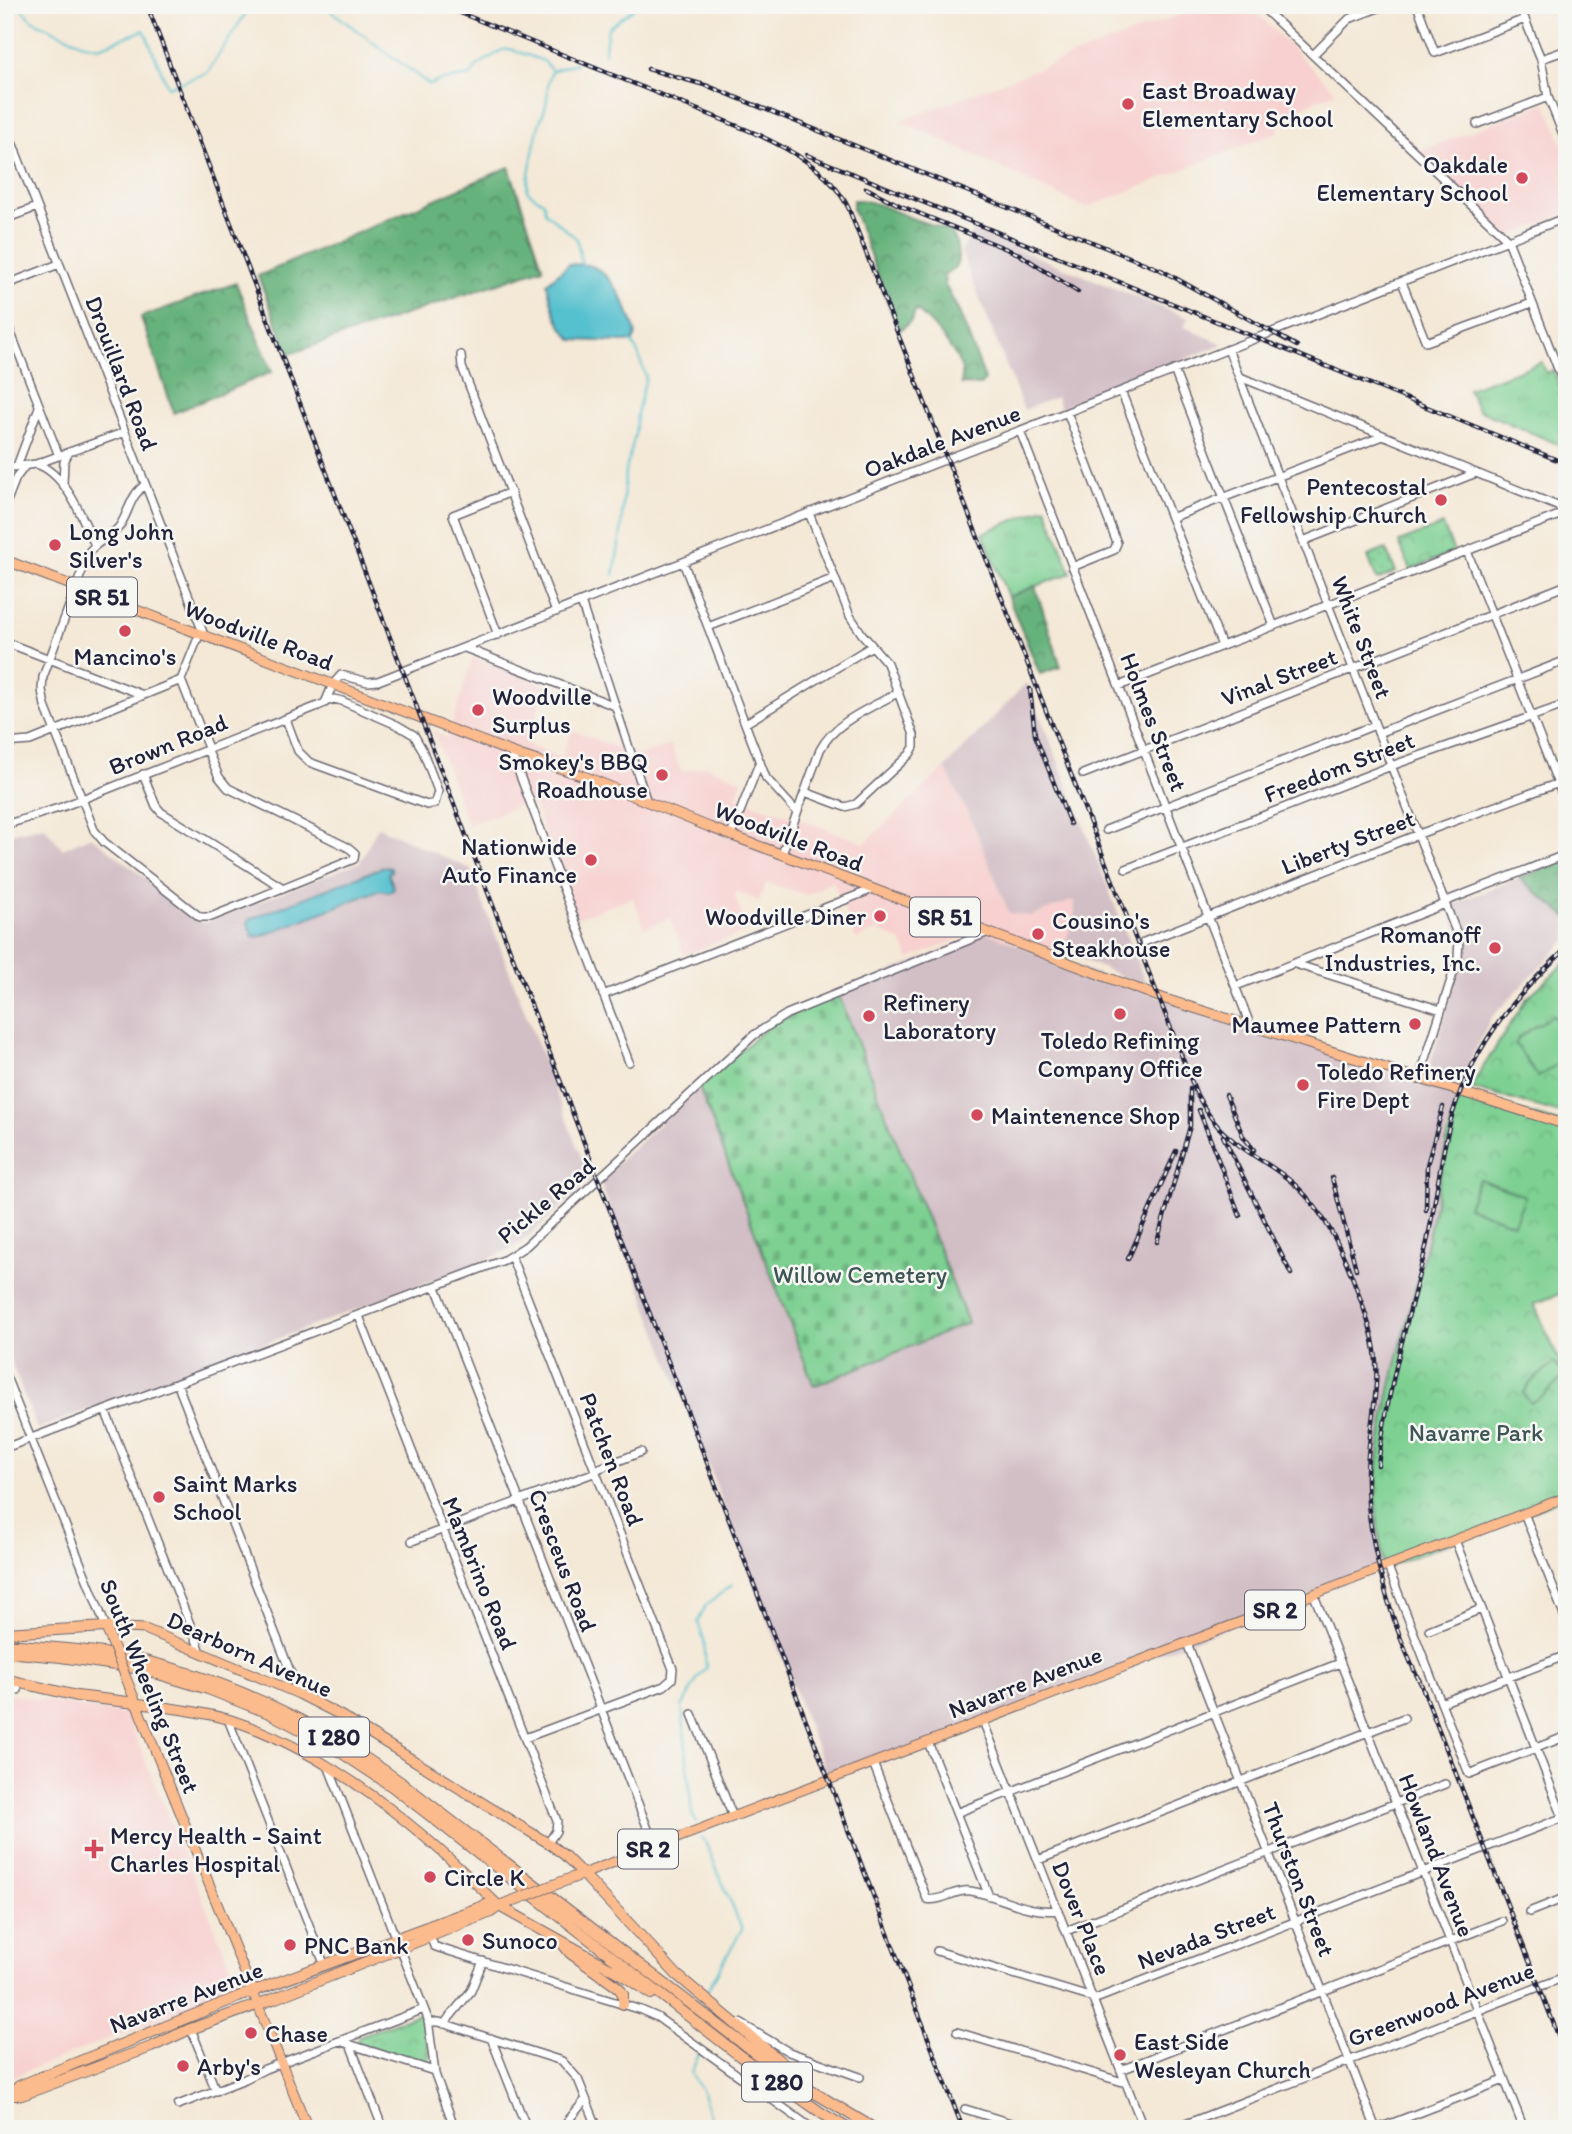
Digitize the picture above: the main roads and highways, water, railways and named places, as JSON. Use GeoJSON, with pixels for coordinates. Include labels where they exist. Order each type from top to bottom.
{"type":"FeatureCollection","features":[{"type":"Feature","properties":{"kind":"highway"},"geometry":{"type":"LineString","coordinates":[[5,1633],[107,1631]]}},
{"type":"Feature","properties":{"kind":"highway","name":"I 280"},"geometry":{"type":"LineString","coordinates":[[5,1644],[74,1649],[121,1656],[206,1678],[278,1707],[344,1743],[402,1783],[780,2072],[873,2128]]}},
{"type":"Feature","properties":{"kind":"highway","name":"I 280"},"geometry":{"type":"LineString","coordinates":[[5,1652],[142,1669],[208,1689],[269,1713],[327,1743],[393,1787],[789,2091],[849,2129]]}},
{"type":"Feature","properties":{"kind":"highway"},"geometry":{"type":"LineString","coordinates":[[5,1679],[77,1696],[136,1703]]}},
{"type":"Feature","properties":{"kind":"highway"},"geometry":{"type":"LineString","coordinates":[[583,1874],[677,1975],[794,2074],[873,2128]]}},
{"type":"Feature","properties":{"kind":"highway","name":"Navarre Avenue"},"geometry":{"type":"LineString","coordinates":[[8,2096],[19,2086],[183,2019],[326,1966],[418,1942],[429,1931],[491,1912],[499,1906],[583,1874]]}},
{"type":"Feature","properties":{"kind":"highway","name":"Navarre Avenue"},"geometry":{"type":"LineString","coordinates":[[8,2096],[22,2095],[258,2004],[489,1904],[499,1906]]}},
{"type":"Feature","properties":{"kind":"highway"},"geometry":{"type":"LineString","coordinates":[[499,1906],[626,1977],[708,2030]]}},
{"type":"Feature","properties":{"kind":"highway"},"geometry":{"type":"LineString","coordinates":[[418,1942],[433,1931],[465,1918],[466,1913]]}},
{"type":"Feature","properties":{"kind":"highway"},"geometry":{"type":"LineString","coordinates":[[559,1940],[570,1953],[619,1988],[623,1994],[623,2004]]}},
{"type":"Feature","properties":{"kind":"highway"},"geometry":{"type":"LineString","coordinates":[[121,2058],[121,2050],[170,2030],[183,2019]]}},
{"type":"Feature","properties":{"kind":"highway"},"geometry":{"type":"LineString","coordinates":[[54,2082],[69,2072],[86,2066],[88,2059]]}},
{"type":"Feature","properties":{"kind":"main road","name":"Woodville Road"},"geometry":{"type":"LineString","coordinates":[[5,560],[511,752],[584,776],[647,803],[1162,998],[1567,1125]]}},
{"type":"Feature","properties":{"kind":"main road","name":"Navarre Avenue"},"geometry":{"type":"LineString","coordinates":[[583,1874],[1567,1497]]}},
{"type":"Feature","properties":{"kind":"main road","name":"Dearborn Avenue"},"geometry":{"type":"LineString","coordinates":[[107,1631],[145,1629],[299,1694],[340,1716],[548,1843],[583,1874]]}},
{"type":"Feature","properties":{"kind":"main road","name":"South Wheeling Street"},"geometry":{"type":"LineString","coordinates":[[107,1631],[309,2129]]}},
{"type":"Feature","properties":{"kind":"main road"},"geometry":{"type":"LineString","coordinates":[[136,1703],[228,1719],[255,1729],[329,1768],[442,1850],[499,1906]]}},
{"type":"Feature","properties":{"kind":"water"},"geometry":{"type":"Polygon","coordinates":[[[569,264],[591,266],[607,277],[630,316],[636,334],[633,341],[573,340],[562,328],[555,314],[547,283],[569,264]]]}},
{"type":"Feature","properties":{"kind":"water"},"geometry":{"type":"Polygon","coordinates":[[[383,867],[391,868],[392,871],[388,873],[394,888],[389,892],[379,890],[259,937],[253,936],[248,923],[250,919],[383,867]]]}},
{"type":"Feature","properties":{"kind":"waterway"},"geometry":{"type":"LineString","coordinates":[[18,5],[32,20],[81,43],[99,47],[144,30],[168,87],[207,73],[251,5]]}},
{"type":"Feature","properties":{"kind":"waterway"},"geometry":{"type":"LineString","coordinates":[[323,5],[430,85],[438,81],[471,76],[477,66],[502,50],[510,49],[544,61],[552,71]]}},
{"type":"Feature","properties":{"kind":"waterway"},"geometry":{"type":"LineString","coordinates":[[604,54],[608,28],[638,5]]}},
{"type":"Feature","properties":{"kind":"waterway"},"geometry":{"type":"LineString","coordinates":[[576,63],[552,71],[550,75],[527,191],[544,203],[545,212],[577,239],[582,266]]}},
{"type":"Feature","properties":{"kind":"waterway"},"geometry":{"type":"LineString","coordinates":[[614,575],[621,532],[625,473],[646,377],[631,341]]}},
{"type":"Feature","properties":{"kind":"waterway"},"geometry":{"type":"LineString","coordinates":[[696,1822],[692,1814],[682,1707],[706,1668],[704,1640],[698,1622],[706,1605],[733,1584]]}},
{"type":"Feature","properties":{"kind":"waterway"},"geometry":{"type":"LineString","coordinates":[[701,1838],[705,1841],[742,1929],[707,1991]]}},
{"type":"Feature","properties":{"kind":"waterway"},"geometry":{"type":"LineString","coordinates":[[699,2054],[691,2073],[703,2093],[713,2129]]}},
{"type":"Feature","properties":{"kind":"railway"},"geometry":{"type":"LineString","coordinates":[[147,5],[963,2129]]}},
{"type":"Feature","properties":{"kind":"railway"},"geometry":{"type":"LineString","coordinates":[[441,5],[762,136]]}},
{"type":"Feature","properties":{"kind":"railway"},"geometry":{"type":"LineString","coordinates":[[648,69],[708,86],[1161,270],[1297,346]]}},
{"type":"Feature","properties":{"kind":"railway"},"geometry":{"type":"LineString","coordinates":[[754,133],[807,162],[830,182],[848,207],[1197,1095],[1224,1133],[1294,1184],[1308,1198],[1331,1232],[1350,1270],[1370,1328],[1376,1365],[1367,1476],[1371,1528],[1392,1612],[1422,1686]]}},
{"type":"Feature","properties":{"kind":"railway"},"geometry":{"type":"LineString","coordinates":[[807,155],[1567,464]]}},
{"type":"Feature","properties":{"kind":"railway"},"geometry":{"type":"LineString","coordinates":[[866,188],[901,206],[1019,254],[1078,292]]}},
{"type":"Feature","properties":{"kind":"railway"},"geometry":{"type":"LineString","coordinates":[[1030,689],[1035,735],[1070,824]]}},
{"type":"Feature","properties":{"kind":"railway"},"geometry":{"type":"LineString","coordinates":[[1378,1465],[1392,1383],[1426,1247],[1449,1127],[1457,1100],[1467,1075],[1494,1029],[1528,987],[1567,948]]}},
{"type":"Feature","properties":{"kind":"railway"},"geometry":{"type":"LineString","coordinates":[[1157,1242],[1190,1126],[1190,1089]]}},
{"type":"Feature","properties":{"kind":"railway"},"geometry":{"type":"LineString","coordinates":[[1226,1095],[1243,1136],[1254,1150]]}},
{"type":"Feature","properties":{"kind":"railway"},"geometry":{"type":"LineString","coordinates":[[1426,1210],[1427,1165],[1443,1107]]}},
{"type":"Feature","properties":{"kind":"railway"},"geometry":{"type":"LineString","coordinates":[[1199,1110],[1240,1216]]}},
{"type":"Feature","properties":{"kind":"railway"},"geometry":{"type":"LineString","coordinates":[[1223,1136],[1291,1274]]}},
{"type":"Feature","properties":{"kind":"railway"},"geometry":{"type":"LineString","coordinates":[[1128,1259],[1176,1151]]}},
{"type":"Feature","properties":{"kind":"railway"},"geometry":{"type":"LineString","coordinates":[[1332,1178],[1356,1269]]}},
{"type":"Feature","properties":{"kind":"railway"},"geometry":{"type":"LineString","coordinates":[[1419,1679],[1567,2058]]}},
{"type":"Feature","properties":{"kind":"place","name":"East Broadway Elementary School"},"geometry":{"type":"Point","coordinates":[1128,104]}},
{"type":"Feature","properties":{"kind":"place","name":"Oakdale Elementary School"},"geometry":{"type":"Point","coordinates":[1522,178]}},
{"type":"Feature","properties":{"kind":"place","name":"Pentecostal Fellowship Church"},"geometry":{"type":"Point","coordinates":[1441,500]}},
{"type":"Feature","properties":{"kind":"place","name":"Long John Silver's"},"geometry":{"type":"Point","coordinates":[55,545]}},
{"type":"Feature","properties":{"kind":"place","name":"Mancino's"},"geometry":{"type":"Point","coordinates":[125,631]}},
{"type":"Feature","properties":{"kind":"place","name":"Woodville Surplus"},"geometry":{"type":"Point","coordinates":[478,710]}},
{"type":"Feature","properties":{"kind":"place","name":"Smokey's BBQ Roadhouse"},"geometry":{"type":"Point","coordinates":[662,775]}},
{"type":"Feature","properties":{"kind":"place","name":"Nationwide Auto Finance"},"geometry":{"type":"Point","coordinates":[591,860]}},
{"type":"Feature","properties":{"kind":"place","name":"Woodville Diner"},"geometry":{"type":"Point","coordinates":[880,916]}},
{"type":"Feature","properties":{"kind":"place","name":"Cousino's Steakhouse"},"geometry":{"type":"Point","coordinates":[1038,934]}},
{"type":"Feature","properties":{"kind":"place","name":"Romanoff Industries, Inc."},"geometry":{"type":"Point","coordinates":[1495,948]}},
{"type":"Feature","properties":{"kind":"place","name":"Toledo Refining Company Office"},"geometry":{"type":"Point","coordinates":[1120,1014]}},
{"type":"Feature","properties":{"kind":"place","name":"Refinery Laboratory"},"geometry":{"type":"Point","coordinates":[869,1016]}},
{"type":"Feature","properties":{"kind":"place","name":"Maumee Pattern"},"geometry":{"type":"Point","coordinates":[1415,1024]}},
{"type":"Feature","properties":{"kind":"place","name":"Toledo Refinery Fire Dept"},"geometry":{"type":"Point","coordinates":[1303,1085]}},
{"type":"Feature","properties":{"kind":"place","name":"Maintenence Shop"},"geometry":{"type":"Point","coordinates":[977,1115]}},
{"type":"Feature","properties":{"kind":"place","name":"Saint Marks School"},"geometry":{"type":"Point","coordinates":[159,1497]}},
{"type":"Feature","properties":{"kind":"place","name":"Mercy Health - Saint Charles Hospital"},"geometry":{"type":"Point","coordinates":[94,1849]}},
{"type":"Feature","properties":{"kind":"place","name":"Circle K"},"geometry":{"type":"Point","coordinates":[430,1877]}},
{"type":"Feature","properties":{"kind":"place","name":"Sunoco"},"geometry":{"type":"Point","coordinates":[468,1940]}},
{"type":"Feature","properties":{"kind":"place","name":"PNC Bank"},"geometry":{"type":"Point","coordinates":[290,1945]}},
{"type":"Feature","properties":{"kind":"place","name":"Chase"},"geometry":{"type":"Point","coordinates":[251,2033]}},
{"type":"Feature","properties":{"kind":"place","name":"East Side Wesleyan Church"},"geometry":{"type":"Point","coordinates":[1120,2055]}},
{"type":"Feature","properties":{"kind":"place","name":"Arby's"},"geometry":{"type":"Point","coordinates":[183,2066]}},
{"type":"Feature","properties":{"kind":"park label","name":"Willow Cemetery"},"geometry":{"type":"Point","coordinates":[860,1274]}},
{"type":"Feature","properties":{"kind":"park label","name":"Navarre Park"},"geometry":{"type":"Point","coordinates":[1476,1432]}}]}
